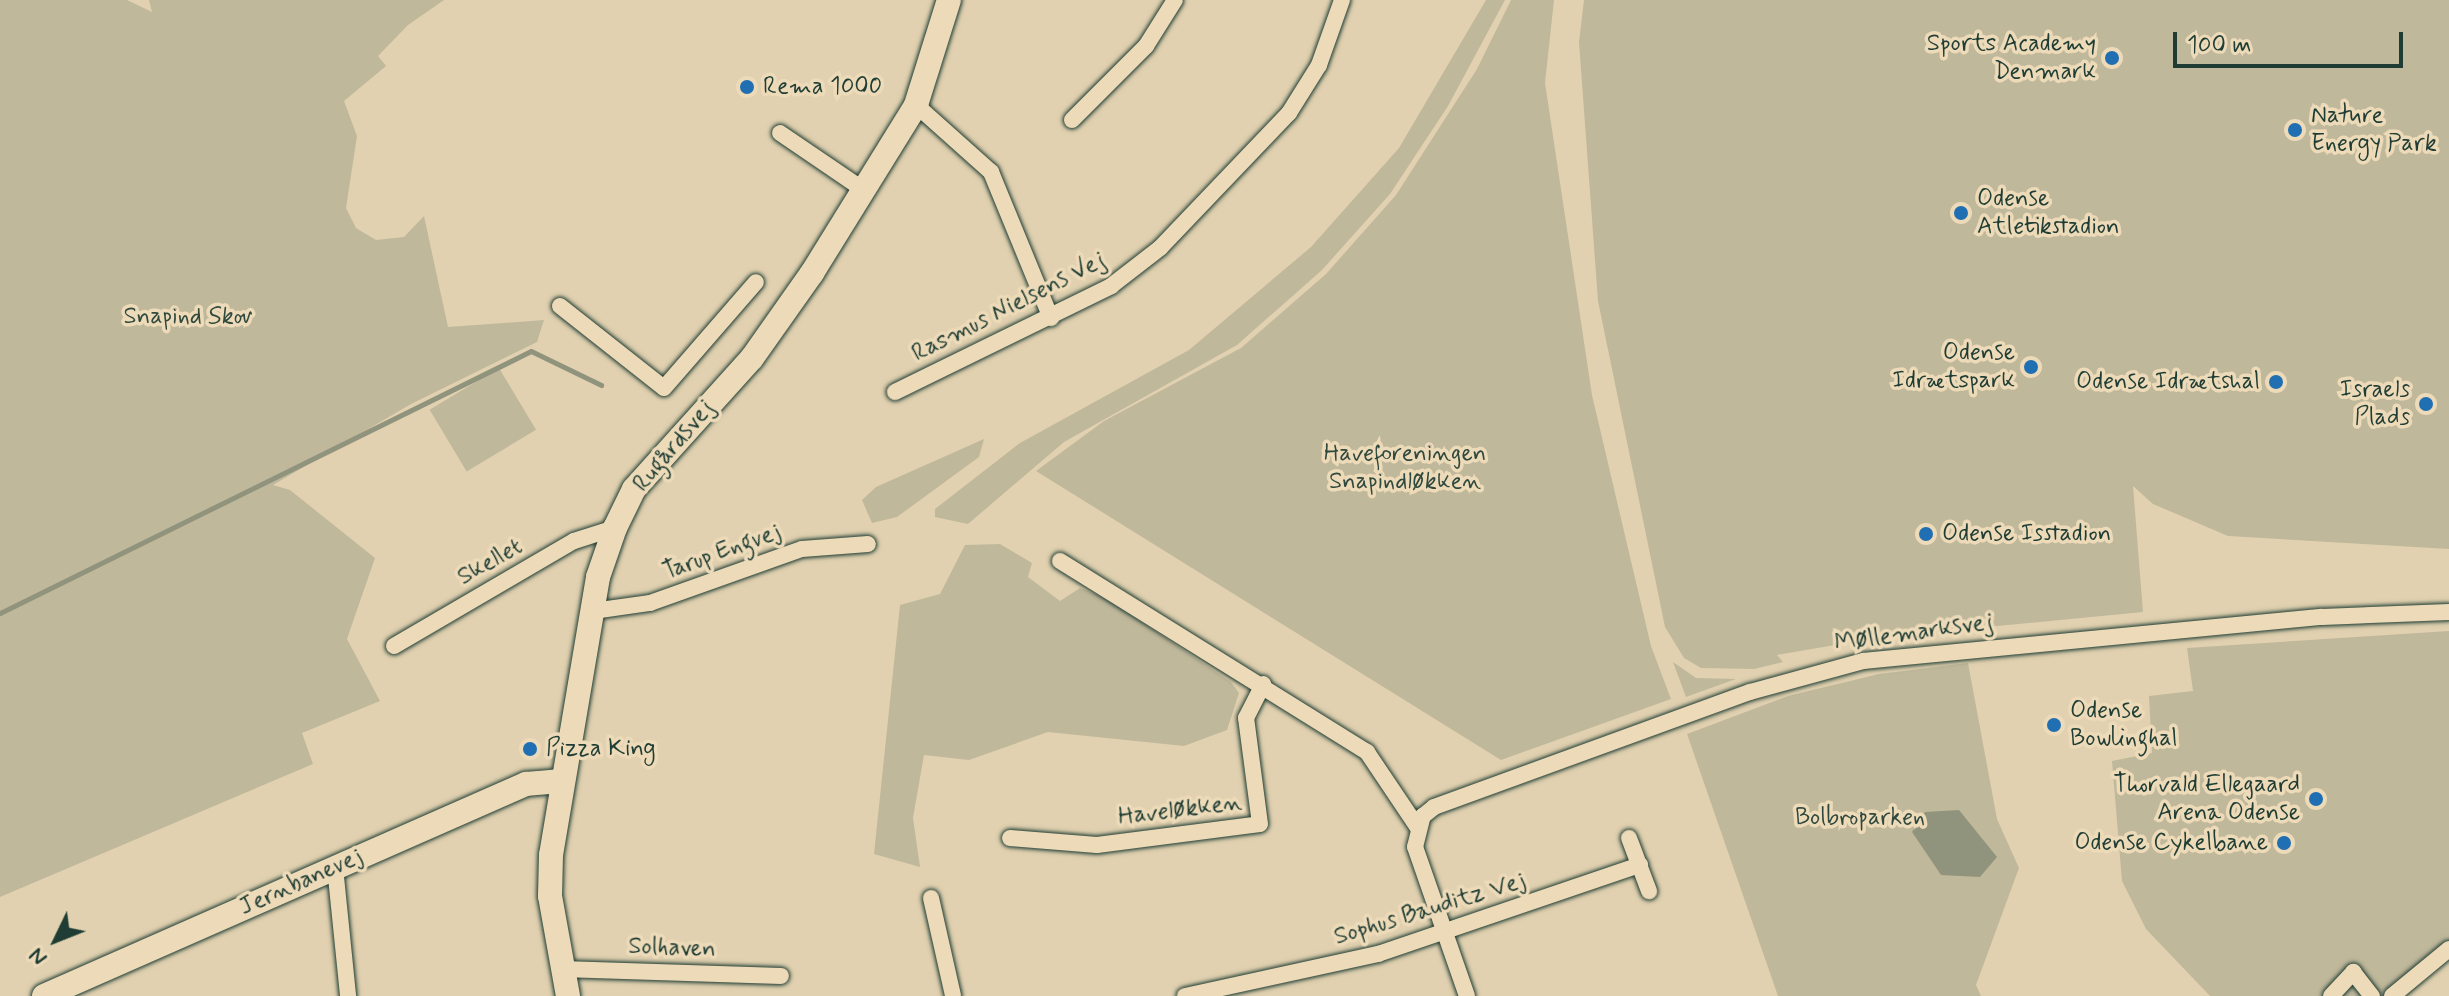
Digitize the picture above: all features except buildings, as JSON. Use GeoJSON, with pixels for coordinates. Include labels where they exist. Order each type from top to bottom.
{"type":"FeatureCollection","features":[{"type":"Feature","properties":{"kind":"street","name":"Rugårdsvej"},"geometry":{"type":"LineString","coordinates":[[568,996],[550,896],[561,781],[593,611],[615,528],[634,489],[752,358],[864,190],[916,105],[949,0]]}},
{"type":"Feature","properties":{"kind":"street"},"geometry":{"type":"LineString","coordinates":[[1072,120],[1146,46],[1175,0]]}},
{"type":"Feature","properties":{"kind":"street","name":"Rasmus Nielsens Vej"},"geometry":{"type":"LineString","coordinates":[[895,392],[1051,318],[1160,248],[1232,179],[1319,65],[1342,0]]}},
{"type":"Feature","properties":{"kind":"street"},"geometry":{"type":"LineString","coordinates":[[916,105],[991,172],[1051,318]]}},
{"type":"Feature","properties":{"kind":"street"},"geometry":{"type":"LineString","coordinates":[[780,133],[864,190]]}},
{"type":"Feature","properties":{"kind":"street"},"geometry":{"type":"LineString","coordinates":[[560,306],[664,388],[756,282]]}},
{"type":"Feature","properties":{"kind":"street","name":"Skellet"},"geometry":{"type":"LineString","coordinates":[[394,646],[574,541],[615,528]]}},
{"type":"Feature","properties":{"kind":"street","name":"Tarup Engvej"},"geometry":{"type":"LineString","coordinates":[[593,611],[650,603],[802,549],[868,544]]}},
{"type":"Feature","properties":{"kind":"street"},"geometry":{"type":"LineString","coordinates":[[1060,561],[1263,684],[1367,752],[1418,828],[1415,847],[1467,996]]}},
{"type":"Feature","properties":{"kind":"street","name":"Møllemarksvej"},"geometry":{"type":"LineString","coordinates":[[1418,828],[1434,807],[1750,692],[1863,661],[2273,621],[2449,612]]}},
{"type":"Feature","properties":{"kind":"street","name":"Haveløkken"},"geometry":{"type":"LineString","coordinates":[[1010,838],[1097,845],[1260,824],[1246,718],[1263,684]]}},
{"type":"Feature","properties":{"kind":"street","name":"Jernbanevej"},"geometry":{"type":"LineString","coordinates":[[44,996],[526,784],[561,781]]}},
{"type":"Feature","properties":{"kind":"street"},"geometry":{"type":"LineString","coordinates":[[1629,838],[1649,891]]}},
{"type":"Feature","properties":{"kind":"street","name":"Sophus Bauditz Vej"},"geometry":{"type":"LineString","coordinates":[[1185,996],[1378,954],[1640,865]]}},
{"type":"Feature","properties":{"kind":"street"},"geometry":{"type":"LineString","coordinates":[[335,867],[348,996]]}},
{"type":"Feature","properties":{"kind":"street"},"geometry":{"type":"LineString","coordinates":[[931,898],[953,996]]}},
{"type":"Feature","properties":{"kind":"street"},"geometry":{"type":"LineString","coordinates":[[2392,996],[2449,949]]}},
{"type":"Feature","properties":{"kind":"street","name":"Solhaven"},"geometry":{"type":"LineString","coordinates":[[562,969],[781,976]]}},
{"type":"Feature","properties":{"kind":"street"},"geometry":{"type":"LineString","coordinates":[[2331,996],[2353,972],[2372,996]]}},
{"type":"Feature","properties":{"kind":"green space","name":"Snapind Skov"},"geometry":{"type":"Polygon","coordinates":[[[0,0],[127,0],[152,12],[149,0],[444,0],[408,25],[378,56],[386,66],[344,101],[357,136],[346,208],[356,228],[376,240],[404,237],[424,216],[448,327],[544,320],[537,342],[411,404],[273,485],[290,490],[375,558],[347,639],[380,701],[302,733],[313,764],[0,897],[0,0]]]}},
{"type":"Feature","properties":{"kind":"green space"},"geometry":{"type":"Polygon","coordinates":[[[1486,0],[1505,0],[1448,106],[1390,194],[1322,270],[1237,345],[1064,442],[968,524],[935,517],[935,509],[1020,443],[1189,350],[1311,247],[1399,148],[1486,0]]]}},
{"type":"Feature","properties":{"kind":"green space","name":"Haveforeningen Snapindløkken"},"geometry":{"type":"Polygon","coordinates":[[[1511,0],[1554,0],[1545,83],[1592,395],[1651,646],[1671,699],[1501,760],[1036,471],[1104,421],[1241,348],[1326,274],[1396,195],[1477,69],[1511,0]]]}},
{"type":"Feature","properties":{"kind":"green space","name":"Odense Idrætspark"},"geometry":{"type":"Polygon","coordinates":[[[1584,0],[2449,0],[2449,549],[2228,536],[2153,504],[2133,486],[2143,612],[1882,637],[1777,655],[1783,662],[1754,669],[1701,668],[1684,658],[1665,627],[1598,301],[1579,42],[1584,0]]]}},
{"type":"Feature","properties":{"kind":"green space"},"geometry":{"type":"Polygon","coordinates":[[[499,368],[536,430],[467,471],[430,410],[499,368]]]}},
{"type":"Feature","properties":{"kind":"green space"},"geometry":{"type":"Polygon","coordinates":[[[984,439],[979,457],[897,517],[872,523],[862,500],[876,487],[984,439]]]}},
{"type":"Feature","properties":{"kind":"green space"},"geometry":{"type":"Polygon","coordinates":[[[1000,544],[1032,563],[1028,577],[1060,601],[1080,588],[1107,599],[1231,682],[1239,693],[1227,730],[1184,746],[1048,732],[969,760],[924,755],[913,818],[920,867],[874,854],[900,605],[940,594],[965,545],[1000,544]]]}},
{"type":"Feature","properties":{"kind":"green space","name":"Odense Cykelbane"},"geometry":{"type":"Polygon","coordinates":[[[2449,631],[2449,944],[2384,996],[2210,996],[2146,929],[2122,881],[2112,761],[2152,753],[2149,696],[2193,691],[2187,648],[2449,631]]]}},
{"type":"Feature","properties":{"kind":"green space"},"geometry":{"type":"Polygon","coordinates":[[[1673,662],[1696,678],[1736,679],[1686,697],[1673,662]]]}},
{"type":"Feature","properties":{"kind":"green space","name":"Bolbroparken"},"geometry":{"type":"Polygon","coordinates":[[[1968,663],[1997,819],[2019,868],[1976,985],[1981,996],[1778,996],[1687,734],[1788,696],[1879,674],[1968,663]]]}},
{"type":"Feature","properties":{"kind":"shaded area"},"geometry":{"type":"Polygon","coordinates":[[[1959,810],[1997,857],[1980,877],[1941,875],[1912,832],[1925,812],[1959,810]]]}},
{"type":"Feature","properties":{"kind":"waterway"},"geometry":{"type":"LineString","coordinates":[[0,613],[531,351],[601,385]]}},
{"type":"Feature","properties":{"kind":"place","name":"Sports Academy Denmark"},"geometry":{"type":"Point","coordinates":[2112,58]}},
{"type":"Feature","properties":{"kind":"place","name":"Rema 1000"},"geometry":{"type":"Point","coordinates":[747,87]}},
{"type":"Feature","properties":{"kind":"place","name":"Nature Energy Park"},"geometry":{"type":"Point","coordinates":[2295,130]}},
{"type":"Feature","properties":{"kind":"place","name":"Odense Atletikstadion"},"geometry":{"type":"Point","coordinates":[1961,213]}},
{"type":"Feature","properties":{"kind":"place","name":"Odense Idrætspark"},"geometry":{"type":"Point","coordinates":[2031,367]}},
{"type":"Feature","properties":{"kind":"place","name":"Odense Idrætshal"},"geometry":{"type":"Point","coordinates":[2276,382]}},
{"type":"Feature","properties":{"kind":"place","name":"Israels Plads"},"geometry":{"type":"Point","coordinates":[2426,404]}},
{"type":"Feature","properties":{"kind":"place","name":"Odense Isstadion"},"geometry":{"type":"Point","coordinates":[1926,534]}},
{"type":"Feature","properties":{"kind":"place","name":"Odense Bowlinghal"},"geometry":{"type":"Point","coordinates":[2054,725]}},
{"type":"Feature","properties":{"kind":"place","name":"Pizza King"},"geometry":{"type":"Point","coordinates":[530,749]}},
{"type":"Feature","properties":{"kind":"place","name":"Thorvald Ellegaard Arena Odense"},"geometry":{"type":"Point","coordinates":[2316,799]}},
{"type":"Feature","properties":{"kind":"place","name":"Odense Cykelbane"},"geometry":{"type":"Point","coordinates":[2284,843]}}]}
